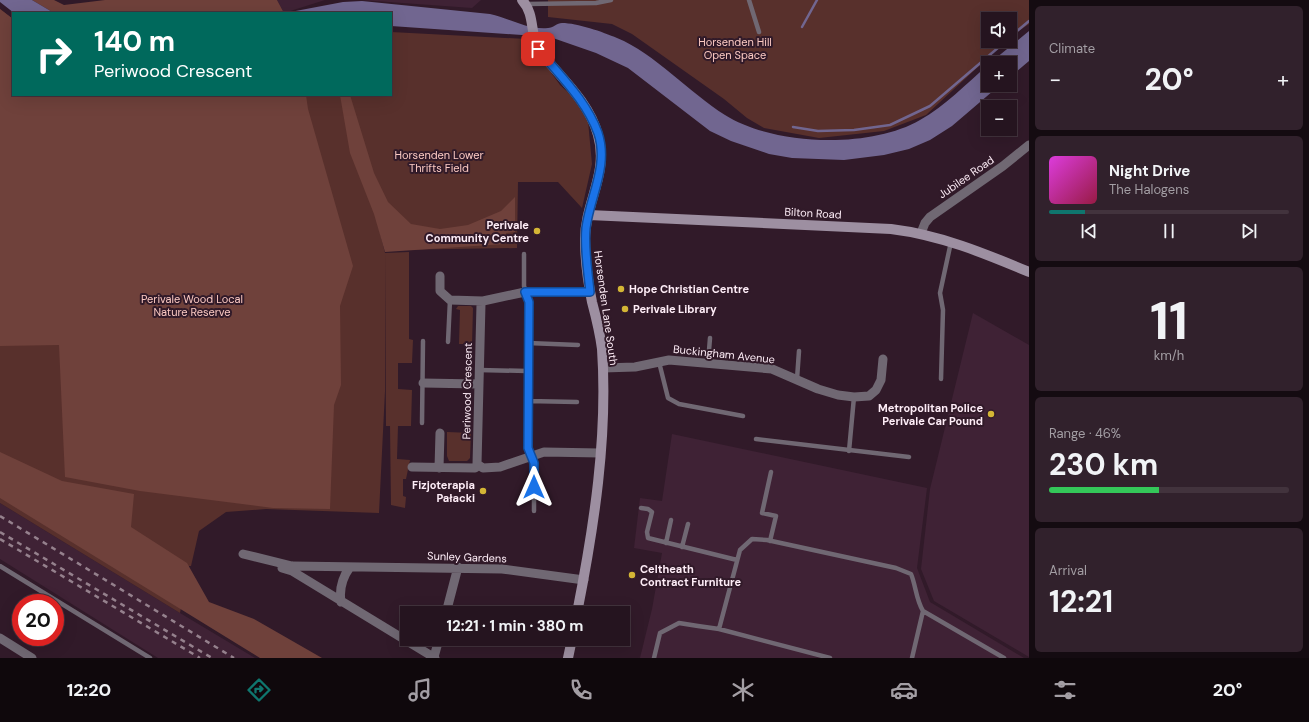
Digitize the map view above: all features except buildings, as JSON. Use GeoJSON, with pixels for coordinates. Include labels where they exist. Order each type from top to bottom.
{"type":"FeatureCollection","features":[{"type":"Feature","properties":{"kind":"street","name":"Horsenden Lane South"},"geometry":{"type":"LineString","coordinates":[[524,2],[533,24],[534,39],[538,49],[578,96],[598,134],[601,146],[597,187],[589,215],[585,238],[590,292],[600,334],[603,368],[600,453],[595,504],[584,580],[578,606]]}},
{"type":"Feature","properties":{"kind":"street","name":"Jubilee Road"},"geometry":{"type":"LineString","coordinates":[[921,233],[925,223],[930,217],[1003,166],[1029,145]]}},
{"type":"Feature","properties":{"kind":"street","name":"Bilton Road"},"geometry":{"type":"LineString","coordinates":[[589,215],[891,229],[921,233],[951,242],[987,254],[1029,272]]}},
{"type":"Feature","properties":{"kind":"street"},"geometry":{"type":"LineString","coordinates":[[440,276],[440,291],[450,300],[483,301],[525,292],[590,292]]}},
{"type":"Feature","properties":{"kind":"street","name":"Periwood Crescent"},"geometry":{"type":"LineString","coordinates":[[478,466],[478,384],[481,304],[483,301]]}},
{"type":"Feature","properties":{"kind":"street","name":"Buckingham Avenue"},"geometry":{"type":"LineString","coordinates":[[603,368],[634,367],[669,360],[772,369],[824,391],[854,397],[868,396],[876,390],[881,380],[883,359]]}},
{"type":"Feature","properties":{"kind":"street"},"geometry":{"type":"LineString","coordinates":[[423,383],[478,384]]}},
{"type":"Feature","properties":{"kind":"street"},"geometry":{"type":"LineString","coordinates":[[439,468],[440,433]]}},
{"type":"Feature","properties":{"kind":"street"},"geometry":{"type":"LineString","coordinates":[[412,467],[500,467],[531,455],[544,452],[600,453]]}},
{"type":"Feature","properties":{"kind":"street","name":"Sunley Gardens"},"geometry":{"type":"LineString","coordinates":[[341,602],[292,571],[243,554],[292,566],[350,568],[458,567],[502,569],[584,580]]}},
{"type":"Feature","properties":{"kind":"street"},"geometry":{"type":"LineString","coordinates":[[448,606],[458,567]]}},
{"type":"Feature","properties":{"kind":"street"},"geometry":{"type":"LineString","coordinates":[[350,568],[342,582],[340,593],[341,602],[435,658],[438,646]]}},
{"type":"Feature","properties":{"kind":"street"},"geometry":{"type":"LineString","coordinates":[[0,638],[32,658]]}},
{"type":"Feature","properties":{"kind":"street"},"geometry":{"type":"LineString","coordinates":[[568,658],[571,646]]}},
{"type":"Feature","properties":{"kind":"lane"},"geometry":{"type":"LineString","coordinates":[[524,2],[596,3],[611,0]]}},
{"type":"Feature","properties":{"kind":"lane"},"geometry":{"type":"LineString","coordinates":[[749,0],[759,32]]}},
{"type":"Feature","properties":{"kind":"lane"},"geometry":{"type":"LineString","coordinates":[[941,379],[943,310],[940,293],[951,242]]}},
{"type":"Feature","properties":{"kind":"lane"},"geometry":{"type":"LineString","coordinates":[[524,254],[525,292],[529,302],[527,371],[528,448],[534,463],[534,511]]}},
{"type":"Feature","properties":{"kind":"lane"},"geometry":{"type":"LineString","coordinates":[[448,342],[450,300]]}},
{"type":"Feature","properties":{"kind":"lane"},"geometry":{"type":"LineString","coordinates":[[708,363],[710,338]]}},
{"type":"Feature","properties":{"kind":"lane"},"geometry":{"type":"LineString","coordinates":[[422,423],[423,341]]}},
{"type":"Feature","properties":{"kind":"lane"},"geometry":{"type":"LineString","coordinates":[[528,343],[578,345]]}},
{"type":"Feature","properties":{"kind":"lane"},"geometry":{"type":"LineString","coordinates":[[797,379],[799,352]]}},
{"type":"Feature","properties":{"kind":"lane"},"geometry":{"type":"LineString","coordinates":[[658,362],[668,398],[679,404],[743,416]]}},
{"type":"Feature","properties":{"kind":"lane"},"geometry":{"type":"LineString","coordinates":[[479,370],[527,371]]}},
{"type":"Feature","properties":{"kind":"lane"},"geometry":{"type":"LineString","coordinates":[[849,451],[854,397]]}},
{"type":"Feature","properties":{"kind":"lane"},"geometry":{"type":"LineString","coordinates":[[528,401],[577,402]]}},
{"type":"Feature","properties":{"kind":"lane"},"geometry":{"type":"LineString","coordinates":[[756,438],[849,451],[909,457]]}},
{"type":"Feature","properties":{"kind":"lane"},"geometry":{"type":"LineString","coordinates":[[770,541],[776,516],[762,513],[771,472]]}},
{"type":"Feature","properties":{"kind":"lane"},"geometry":{"type":"LineString","coordinates":[[641,508],[648,509],[652,512],[647,532],[648,538],[737,560]]}},
{"type":"Feature","properties":{"kind":"lane"},"geometry":{"type":"LineString","coordinates":[[666,543],[671,520]]}},
{"type":"Feature","properties":{"kind":"lane"},"geometry":{"type":"LineString","coordinates":[[682,547],[688,524]]}},
{"type":"Feature","properties":{"kind":"lane"},"geometry":{"type":"LineString","coordinates":[[719,629],[740,550],[752,539],[770,541],[896,568],[911,574],[915,582],[920,606],[923,612],[1004,658]]}},
{"type":"Feature","properties":{"kind":"lane"},"geometry":{"type":"LineString","coordinates":[[0,566],[150,658]]}},
{"type":"Feature","properties":{"kind":"lane"},"geometry":{"type":"LineString","coordinates":[[912,658],[923,612]]}},
{"type":"Feature","properties":{"kind":"lane"},"geometry":{"type":"LineString","coordinates":[[654,658],[660,633],[679,623],[719,629],[830,658]]}},
{"type":"Feature","properties":{"kind":"shaded area"},"geometry":{"type":"Polygon","coordinates":[[[0,0],[32,0],[52,12],[13,12],[0,2],[0,0]]]}},
{"type":"Feature","properties":{"kind":"shaded area"},"geometry":{"type":"Polygon","coordinates":[[[277,0],[325,0],[287,12],[283,12],[277,0]]]}},
{"type":"Feature","properties":{"kind":"shaded area"},"geometry":{"type":"Polygon","coordinates":[[[361,0],[481,0],[472,8],[361,0]]]}},
{"type":"Feature","properties":{"kind":"shaded area"},"geometry":{"type":"Polygon","coordinates":[[[362,1],[490,14],[525,26],[540,28],[550,28],[562,23],[575,24],[617,38],[645,53],[725,115],[745,125],[769,133],[795,138],[822,140],[849,139],[875,136],[899,129],[920,120],[938,108],[981,71],[981,92],[992,92],[952,126],[930,140],[909,149],[884,155],[844,160],[792,158],[769,154],[731,141],[710,131],[628,68],[596,53],[550,37],[392,26],[392,12],[290,12],[343,2],[362,1]]]}},
{"type":"Feature","properties":{"kind":"shaded area"},"geometry":{"type":"Polygon","coordinates":[[[1029,31],[1029,61],[1017,71],[1017,56],[999,56],[1008,48],[1017,48],[1017,41],[1029,31]]]}},
{"type":"Feature","properties":{"kind":"shaded area","name":"Metropolitan Police Perivale Car Pound"},"geometry":{"type":"Polygon","coordinates":[[[973,313],[1029,345],[1029,657],[934,601],[921,569],[930,489],[973,313]]]}},
{"type":"Feature","properties":{"kind":"shaded area"},"geometry":{"type":"Polygon","coordinates":[[[672,434],[927,488],[917,568],[930,602],[1024,658],[640,658],[652,609],[662,553],[634,548],[640,498],[662,501],[672,434]]]}},
{"type":"Feature","properties":{"kind":"shaded area"},"geometry":{"type":"Polygon","coordinates":[[[0,503],[255,658],[158,658],[64,599],[64,594],[56,594],[0,559],[0,503]]]}},
{"type":"Feature","properties":{"kind":"green space"},"geometry":{"type":"Polygon","coordinates":[[[32,0],[54,0],[64,5],[105,0],[277,0],[283,12],[52,12],[32,0]]]}},
{"type":"Feature","properties":{"kind":"green space","name":"Horsenden Hill Open Space"},"geometry":{"type":"Polygon","coordinates":[[[548,0],[1029,0],[1029,24],[1017,32],[1017,12],[981,12],[981,48],[998,48],[990,56],[981,56],[981,64],[926,115],[884,131],[819,138],[764,128],[747,118],[724,99],[632,34],[612,24],[548,17],[548,0]]]}},
{"type":"Feature","properties":{"kind":"green space","name":"Perivale Wood Local Nature Reserve"},"geometry":{"type":"Polygon","coordinates":[[[0,9],[12,18],[12,96],[392,96],[392,32],[527,39],[560,85],[575,99],[588,121],[592,164],[582,208],[558,182],[518,182],[517,248],[390,250],[379,229],[385,253],[409,252],[409,339],[413,340],[412,363],[398,363],[398,389],[412,390],[411,426],[398,426],[397,459],[410,460],[406,479],[403,479],[403,496],[406,497],[405,508],[391,505],[390,426],[386,426],[385,254],[385,391],[379,513],[266,509],[226,512],[199,531],[191,566],[189,566],[180,613],[0,503],[0,9]]]}},
{"type":"Feature","properties":{"kind":"green space","name":"Perivale Wood Local Nature Reserve"},"geometry":{"type":"Polygon","coordinates":[[[0,9],[12,18],[12,96],[306,96],[308,109],[353,266],[340,306],[341,385],[334,405],[330,509],[273,508],[140,491],[65,477],[59,345],[0,346],[0,9]]]}},
{"type":"Feature","properties":{"kind":"green space"},"geometry":{"type":"Polygon","coordinates":[[[340,96],[350,96],[374,173],[388,202],[411,224],[440,229],[468,225],[501,211],[515,197],[515,232],[506,233],[505,244],[385,252],[374,214],[350,153],[340,96]]]}},
{"type":"Feature","properties":{"kind":"green space"},"geometry":{"type":"Polygon","coordinates":[[[458,306],[471,306],[473,308],[472,344],[459,344],[460,310],[456,309],[458,306]]]}},
{"type":"Feature","properties":{"kind":"green space"},"geometry":{"type":"Polygon","coordinates":[[[447,432],[471,433],[470,458],[467,461],[449,461],[447,456],[447,432]]]}},
{"type":"Feature","properties":{"kind":"green space"},"geometry":{"type":"Polygon","coordinates":[[[0,452],[62,481],[134,494],[131,527],[187,563],[209,602],[254,619],[322,658],[260,658],[0,498],[0,452]]]}},
{"type":"Feature","properties":{"kind":"waterway"},"geometry":{"type":"LineString","coordinates":[[802,27],[817,0]]}},
{"type":"Feature","properties":{"kind":"waterway"},"geometry":{"type":"LineString","coordinates":[[1017,31],[1029,21]]}},
{"type":"Feature","properties":{"kind":"waterway"},"geometry":{"type":"LineString","coordinates":[[793,127],[818,131],[854,130],[890,125],[930,106],[998,48]]}},
{"type":"Feature","properties":{"kind":"railway"},"geometry":{"type":"LineString","coordinates":[[0,516],[234,658]]}},
{"type":"Feature","properties":{"kind":"railway"},"geometry":{"type":"LineString","coordinates":[[0,532],[212,658]]}},
{"type":"Feature","properties":{"kind":"railway"},"geometry":{"type":"LineString","coordinates":[[0,539],[200,658]]}},
{"type":"Feature","properties":{"kind":"place","name":"Perivale Community Centre"},"geometry":{"type":"Point","coordinates":[537,231]}},
{"type":"Feature","properties":{"kind":"place","name":"Hope Christian Centre"},"geometry":{"type":"Point","coordinates":[621,289]}},
{"type":"Feature","properties":{"kind":"place","name":"Perivale Library"},"geometry":{"type":"Point","coordinates":[625,309]}},
{"type":"Feature","properties":{"kind":"place","name":"Metropolitan Police Perivale Car Pound"},"geometry":{"type":"Point","coordinates":[991,414]}},
{"type":"Feature","properties":{"kind":"place","name":"Fizjoterapia Pałacki"},"geometry":{"type":"Point","coordinates":[483,491]}},
{"type":"Feature","properties":{"kind":"place","name":"Celtheath Contract Furniture"},"geometry":{"type":"Point","coordinates":[632,575]}},
{"type":"Feature","properties":{"kind":"route"},"geometry":{"type":"LineString","coordinates":[[534,487],[534,463],[528,448],[527,371],[529,302],[525,292],[590,292],[585,238],[589,215],[599,178],[601,146],[594,122],[582,101],[538,49]]}},
{"type":"Feature","properties":{"kind":"park label","name":"Horsenden Lower Thrifts Field"},"geometry":{"type":"Point","coordinates":[439,161]}}]}
